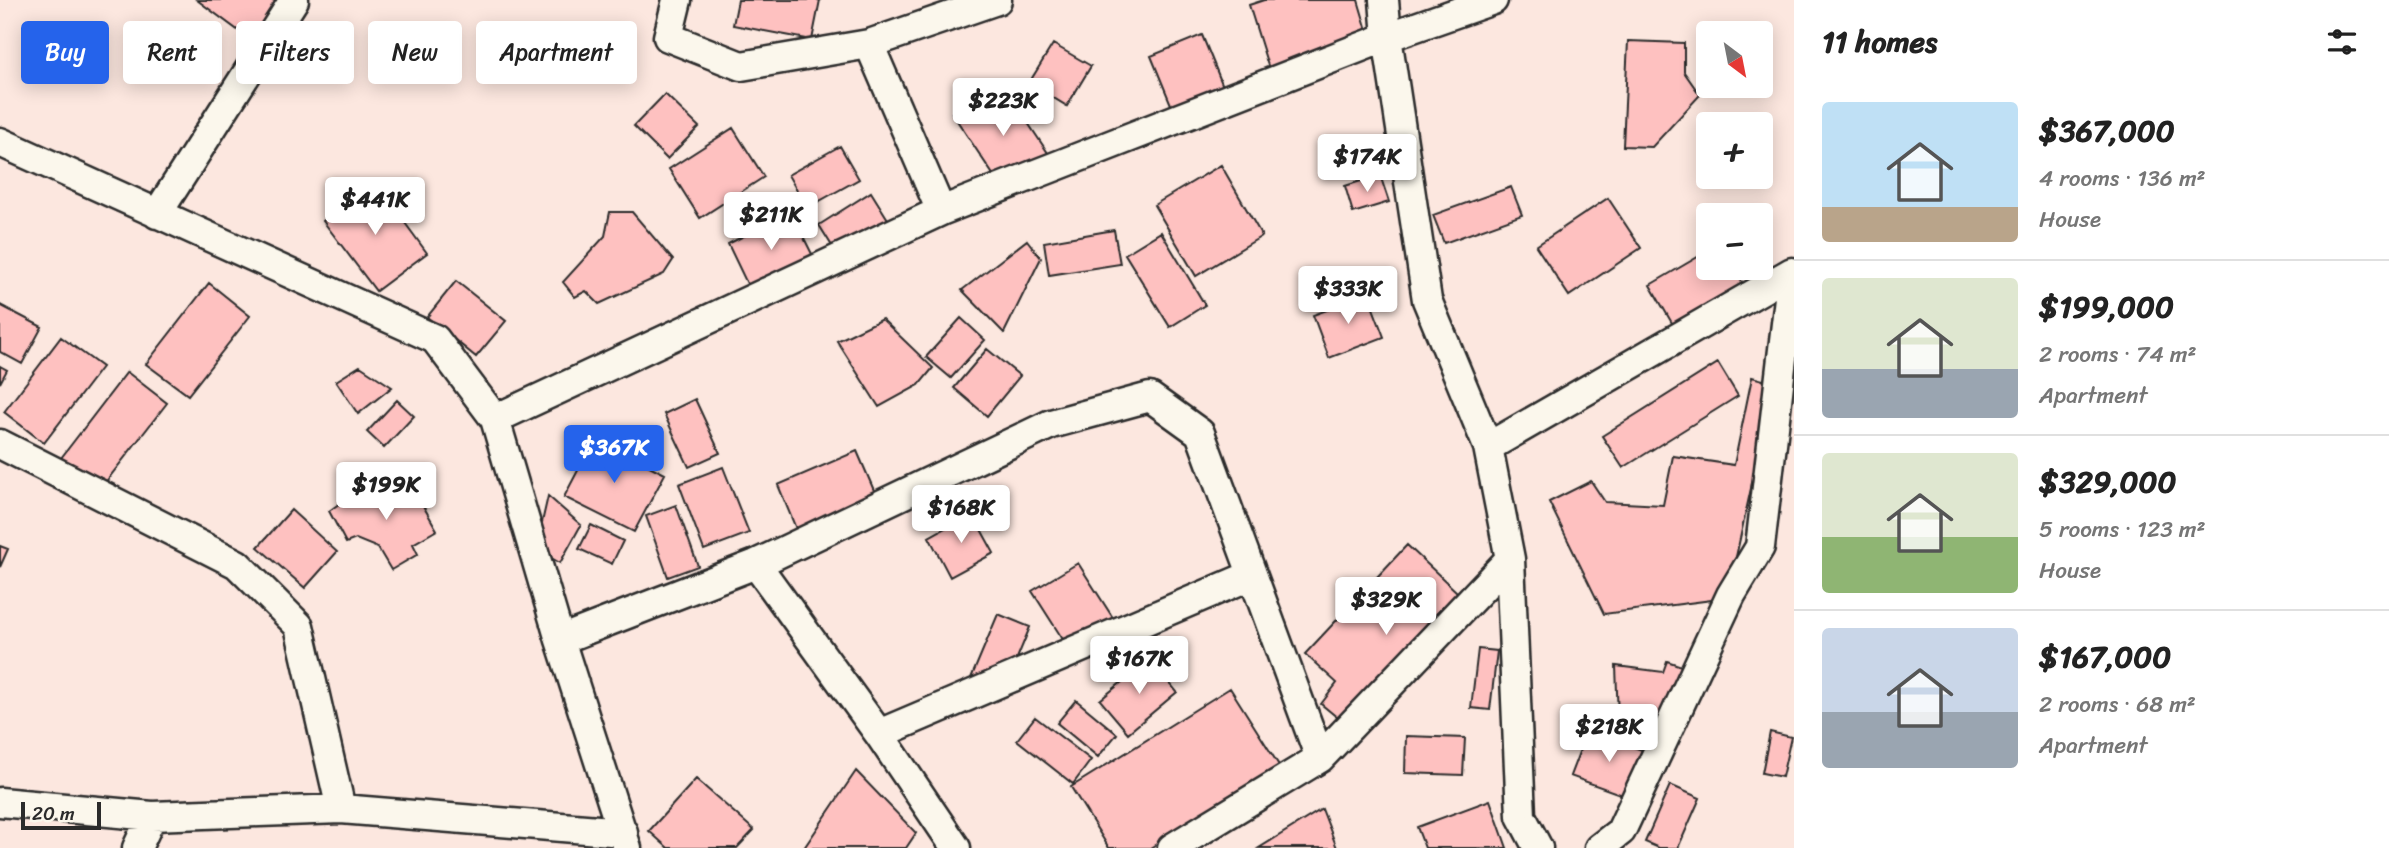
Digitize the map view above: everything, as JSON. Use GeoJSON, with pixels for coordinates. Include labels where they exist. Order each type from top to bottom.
{"type":"FeatureCollection","features":[{"type":"Feature","properties":{"kind":"street"},"geometry":{"type":"LineString","coordinates":[[157,214],[294,0]]}},
{"type":"Feature","properties":{"kind":"street"},"geometry":{"type":"LineString","coordinates":[[677,0],[668,37],[741,66],[869,44],[997,0]]}},
{"type":"Feature","properties":{"kind":"street"},"geometry":{"type":"LineString","coordinates":[[1384,0],[1387,37],[1427,300],[1488,447],[1510,559],[1521,816],[1538,848]]}},
{"type":"Feature","properties":{"kind":"street"},"geometry":{"type":"LineString","coordinates":[[495,419],[941,212],[1387,37],[1493,0]]}},
{"type":"Feature","properties":{"kind":"street"},"geometry":{"type":"LineString","coordinates":[[869,44],[941,212]]}},
{"type":"Feature","properties":{"kind":"street"},"geometry":{"type":"LineString","coordinates":[[0,142],[435,340],[495,419],[560,640],[625,840],[341,809],[152,816],[0,802]]}},
{"type":"Feature","properties":{"kind":"street"},"geometry":{"type":"LineString","coordinates":[[1488,447],[1792,272],[1760,547],[1731,595],[1621,831],[1599,848]]}},
{"type":"Feature","properties":{"kind":"street"},"geometry":{"type":"LineString","coordinates":[[560,640],[757,564],[1051,424],[1150,397],[1200,433],[1320,758]]}},
{"type":"Feature","properties":{"kind":"street"},"geometry":{"type":"LineString","coordinates":[[0,444],[237,564],[299,626],[341,809]]}},
{"type":"Feature","properties":{"kind":"street"},"geometry":{"type":"LineString","coordinates":[[1172,848],[1320,758],[1510,559]]}},
{"type":"Feature","properties":{"kind":"street"},"geometry":{"type":"LineString","coordinates":[[757,564],[879,734],[956,848]]}},
{"type":"Feature","properties":{"kind":"street"},"geometry":{"type":"LineString","coordinates":[[879,734],[1252,575]]}},
{"type":"Feature","properties":{"kind":"street"},"geometry":{"type":"LineString","coordinates":[[137,848],[152,816]]}},
{"type":"Feature","properties":{"kind":"building"},"geometry":{"type":"Polygon","coordinates":[[[197,0],[281,0],[265,21],[236,21],[236,29],[197,0]]]}},
{"type":"Feature","properties":{"kind":"building"},"geometry":{"type":"Polygon","coordinates":[[[738,0],[820,0],[812,40],[733,25],[738,0]]]}},
{"type":"Feature","properties":{"kind":"building"},"geometry":{"type":"Polygon","coordinates":[[[1264,0],[1358,0],[1369,37],[1269,69],[1249,5],[1264,0]]]}},
{"type":"Feature","properties":{"kind":"building"},"geometry":{"type":"Polygon","coordinates":[[[1202,35],[1225,91],[1174,112],[1151,56],[1202,35]]]}},
{"type":"Feature","properties":{"kind":"building"},"geometry":{"type":"Polygon","coordinates":[[[1628,41],[1684,43],[1684,72],[1696,89],[1697,98],[1652,147],[1623,146],[1628,41]]]}},
{"type":"Feature","properties":{"kind":"building"},"geometry":{"type":"Polygon","coordinates":[[[1053,44],[1091,66],[1067,106],[1029,83],[1053,44]]]}},
{"type":"Feature","properties":{"kind":"building"},"geometry":{"type":"Polygon","coordinates":[[[1000,81],[1054,162],[1006,194],[952,113],[1000,81]]]}},
{"type":"Feature","properties":{"kind":"building"},"geometry":{"type":"Polygon","coordinates":[[[665,94],[699,127],[667,159],[634,126],[665,94]]]}},
{"type":"Feature","properties":{"kind":"building"},"geometry":{"type":"Polygon","coordinates":[[[733,128],[764,177],[700,218],[669,169],[733,128]]]}},
{"type":"Feature","properties":{"kind":"building"},"geometry":{"type":"Polygon","coordinates":[[[840,146],[859,179],[807,208],[788,175],[840,146]]]}},
{"type":"Feature","properties":{"kind":"building"},"geometry":{"type":"Polygon","coordinates":[[[1221,165],[1262,236],[1196,276],[1154,205],[1221,165]]]}},
{"type":"Feature","properties":{"kind":"building"},"geometry":{"type":"Polygon","coordinates":[[[1380,175],[1389,202],[1353,213],[1345,186],[1380,175]]]}},
{"type":"Feature","properties":{"kind":"building"},"geometry":{"type":"Polygon","coordinates":[[[375,182],[427,253],[376,291],[323,221],[375,182]]]}},
{"type":"Feature","properties":{"kind":"building"},"geometry":{"type":"Polygon","coordinates":[[[1511,187],[1522,215],[1444,243],[1433,215],[1511,187]]]}},
{"type":"Feature","properties":{"kind":"building"},"geometry":{"type":"Polygon","coordinates":[[[871,192],[899,237],[847,270],[819,225],[871,192]]]}},
{"type":"Feature","properties":{"kind":"building"},"geometry":{"type":"Polygon","coordinates":[[[1608,198],[1641,248],[1569,296],[1536,246],[1608,198]]]}},
{"type":"Feature","properties":{"kind":"building"},"geometry":{"type":"Polygon","coordinates":[[[610,212],[632,212],[673,260],[664,274],[599,304],[586,291],[575,297],[563,282],[605,236],[610,212]]]}},
{"type":"Feature","properties":{"kind":"building"},"geometry":{"type":"Polygon","coordinates":[[[791,212],[815,260],[751,292],[728,244],[791,212]]]}},
{"type":"Feature","properties":{"kind":"building"},"geometry":{"type":"Polygon","coordinates":[[[1114,230],[1120,264],[1049,275],[1044,242],[1114,230]]]}},
{"type":"Feature","properties":{"kind":"building"},"geometry":{"type":"Polygon","coordinates":[[[1161,232],[1205,305],[1170,327],[1125,254],[1161,232]]]}},
{"type":"Feature","properties":{"kind":"building"},"geometry":{"type":"Polygon","coordinates":[[[1027,240],[1041,258],[1004,333],[962,290],[1027,240]]]}},
{"type":"Feature","properties":{"kind":"building"},"geometry":{"type":"Polygon","coordinates":[[[1696,258],[1696,280],[1741,280],[1746,289],[1676,330],[1650,285],[1696,258]]]}},
{"type":"Feature","properties":{"kind":"building"},"geometry":{"type":"Polygon","coordinates":[[[456,281],[506,321],[476,357],[427,317],[456,281]]]}},
{"type":"Feature","properties":{"kind":"building"},"geometry":{"type":"Polygon","coordinates":[[[209,283],[250,316],[188,395],[146,364],[209,283]]]}},
{"type":"Feature","properties":{"kind":"building"},"geometry":{"type":"Polygon","coordinates":[[[1368,295],[1384,337],[1329,358],[1313,315],[1368,295]]]}},
{"type":"Feature","properties":{"kind":"building"},"geometry":{"type":"Polygon","coordinates":[[[0,305],[42,327],[22,364],[0,352],[0,305]]]}},
{"type":"Feature","properties":{"kind":"building"},"geometry":{"type":"Polygon","coordinates":[[[961,318],[985,340],[951,378],[926,357],[961,318]]]}},
{"type":"Feature","properties":{"kind":"building"},"geometry":{"type":"Polygon","coordinates":[[[882,319],[933,368],[919,385],[879,407],[837,341],[882,319]]]}},
{"type":"Feature","properties":{"kind":"building"},"geometry":{"type":"Polygon","coordinates":[[[61,337],[102,367],[44,443],[4,412],[61,337]]]}},
{"type":"Feature","properties":{"kind":"building"},"geometry":{"type":"Polygon","coordinates":[[[987,349],[1020,376],[987,416],[954,388],[987,349]]]}},
{"type":"Feature","properties":{"kind":"building"},"geometry":{"type":"Polygon","coordinates":[[[1718,363],[1738,396],[1623,468],[1602,436],[1718,363]]]}},
{"type":"Feature","properties":{"kind":"building"},"geometry":{"type":"Polygon","coordinates":[[[0,366],[7,370],[0,383],[0,366]]]}},
{"type":"Feature","properties":{"kind":"building"},"geometry":{"type":"Polygon","coordinates":[[[360,366],[392,387],[358,414],[336,381],[360,366]]]}},
{"type":"Feature","properties":{"kind":"building"},"geometry":{"type":"Polygon","coordinates":[[[127,372],[167,403],[101,488],[61,458],[127,372]]]}},
{"type":"Feature","properties":{"kind":"building"},"geometry":{"type":"Polygon","coordinates":[[[1752,377],[1774,383],[1727,598],[1604,614],[1549,502],[1591,481],[1605,502],[1663,505],[1673,456],[1734,465],[1752,377]]]}},
{"type":"Feature","properties":{"kind":"building"},"geometry":{"type":"Polygon","coordinates":[[[695,399],[720,453],[689,467],[664,414],[695,399]]]}},
{"type":"Feature","properties":{"kind":"building"},"geometry":{"type":"Polygon","coordinates":[[[397,400],[414,416],[384,448],[367,432],[397,400]]]}},
{"type":"Feature","properties":{"kind":"building"},"geometry":{"type":"Polygon","coordinates":[[[595,438],[665,474],[634,532],[564,497],[595,438]]]}},
{"type":"Feature","properties":{"kind":"building"},"geometry":{"type":"Polygon","coordinates":[[[857,451],[879,502],[799,536],[778,485],[857,451]]]}},
{"type":"Feature","properties":{"kind":"building"},"geometry":{"type":"Polygon","coordinates":[[[723,467],[749,533],[704,550],[679,484],[723,467]]]}},
{"type":"Feature","properties":{"kind":"building"},"geometry":{"type":"Polygon","coordinates":[[[407,478],[437,530],[413,544],[418,554],[391,570],[378,548],[356,539],[346,543],[329,511],[350,496],[355,505],[407,478]]]}},
{"type":"Feature","properties":{"kind":"building"},"geometry":{"type":"Polygon","coordinates":[[[548,496],[581,525],[560,563],[536,549],[548,496]]]}},
{"type":"Feature","properties":{"kind":"building"},"geometry":{"type":"Polygon","coordinates":[[[676,505],[698,566],[668,577],[646,516],[676,505]]]}},
{"type":"Feature","properties":{"kind":"building"},"geometry":{"type":"Polygon","coordinates":[[[291,510],[337,552],[305,588],[258,547],[291,510]]]}},
{"type":"Feature","properties":{"kind":"building"},"geometry":{"type":"Polygon","coordinates":[[[972,513],[994,553],[950,577],[929,537],[972,513]]]}},
{"type":"Feature","properties":{"kind":"building"},"geometry":{"type":"Polygon","coordinates":[[[591,525],[623,541],[612,564],[579,549],[591,525]]]}},
{"type":"Feature","properties":{"kind":"building"},"geometry":{"type":"Polygon","coordinates":[[[1407,545],[1473,607],[1356,733],[1321,704],[1337,683],[1305,654],[1407,545]]]}},
{"type":"Feature","properties":{"kind":"building"},"geometry":{"type":"Polygon","coordinates":[[[0,546],[8,549],[0,567],[0,546]]]}},
{"type":"Feature","properties":{"kind":"building"},"geometry":{"type":"Polygon","coordinates":[[[1078,563],[1115,621],[1069,649],[1032,591],[1078,563]]]}},
{"type":"Feature","properties":{"kind":"building"},"geometry":{"type":"Polygon","coordinates":[[[998,614],[1030,627],[1001,697],[969,683],[998,614]]]}},
{"type":"Feature","properties":{"kind":"building"},"geometry":{"type":"Polygon","coordinates":[[[1478,649],[1497,651],[1490,710],[1471,708],[1478,649]]]}},
{"type":"Feature","properties":{"kind":"building"},"geometry":{"type":"Polygon","coordinates":[[[1150,659],[1177,692],[1128,733],[1100,700],[1150,659]]]}},
{"type":"Feature","properties":{"kind":"building"},"geometry":{"type":"Polygon","coordinates":[[[1667,661],[1690,669],[1671,733],[1618,718],[1616,666],[1663,672],[1667,661]]]}},
{"type":"Feature","properties":{"kind":"building"},"geometry":{"type":"Polygon","coordinates":[[[1230,688],[1280,767],[1150,848],[1109,848],[1071,787],[1230,688]]]}},
{"type":"Feature","properties":{"kind":"building"},"geometry":{"type":"Polygon","coordinates":[[[1076,700],[1117,734],[1098,757],[1057,723],[1076,700]]]}},
{"type":"Feature","properties":{"kind":"building"},"geometry":{"type":"Polygon","coordinates":[[[1035,717],[1091,760],[1073,784],[1017,740],[1035,717]]]}},
{"type":"Feature","properties":{"kind":"building"},"geometry":{"type":"Polygon","coordinates":[[[1587,731],[1648,752],[1631,798],[1570,776],[1587,731]]]}},
{"type":"Feature","properties":{"kind":"building"},"geometry":{"type":"Polygon","coordinates":[[[1770,732],[1791,737],[1782,777],[1762,773],[1770,732]]]}},
{"type":"Feature","properties":{"kind":"building"},"geometry":{"type":"Polygon","coordinates":[[[1406,736],[1465,738],[1463,775],[1405,773],[1406,736]]]}},
{"type":"Feature","properties":{"kind":"building"},"geometry":{"type":"Polygon","coordinates":[[[856,771],[916,833],[906,848],[804,848],[856,771]]]}},
{"type":"Feature","properties":{"kind":"building"},"geometry":{"type":"Polygon","coordinates":[[[696,779],[754,830],[737,848],[668,848],[649,831],[696,779]]]}},
{"type":"Feature","properties":{"kind":"building"},"geometry":{"type":"Polygon","coordinates":[[[1670,785],[1700,798],[1678,848],[1659,848],[1645,842],[1670,785]]]}},
{"type":"Feature","properties":{"kind":"building"},"geometry":{"type":"Polygon","coordinates":[[[1490,800],[1507,848],[1425,848],[1417,827],[1490,800]]]}},
{"type":"Feature","properties":{"kind":"building"},"geometry":{"type":"Polygon","coordinates":[[[1322,809],[1337,848],[1259,848],[1322,809]]]}}]}
